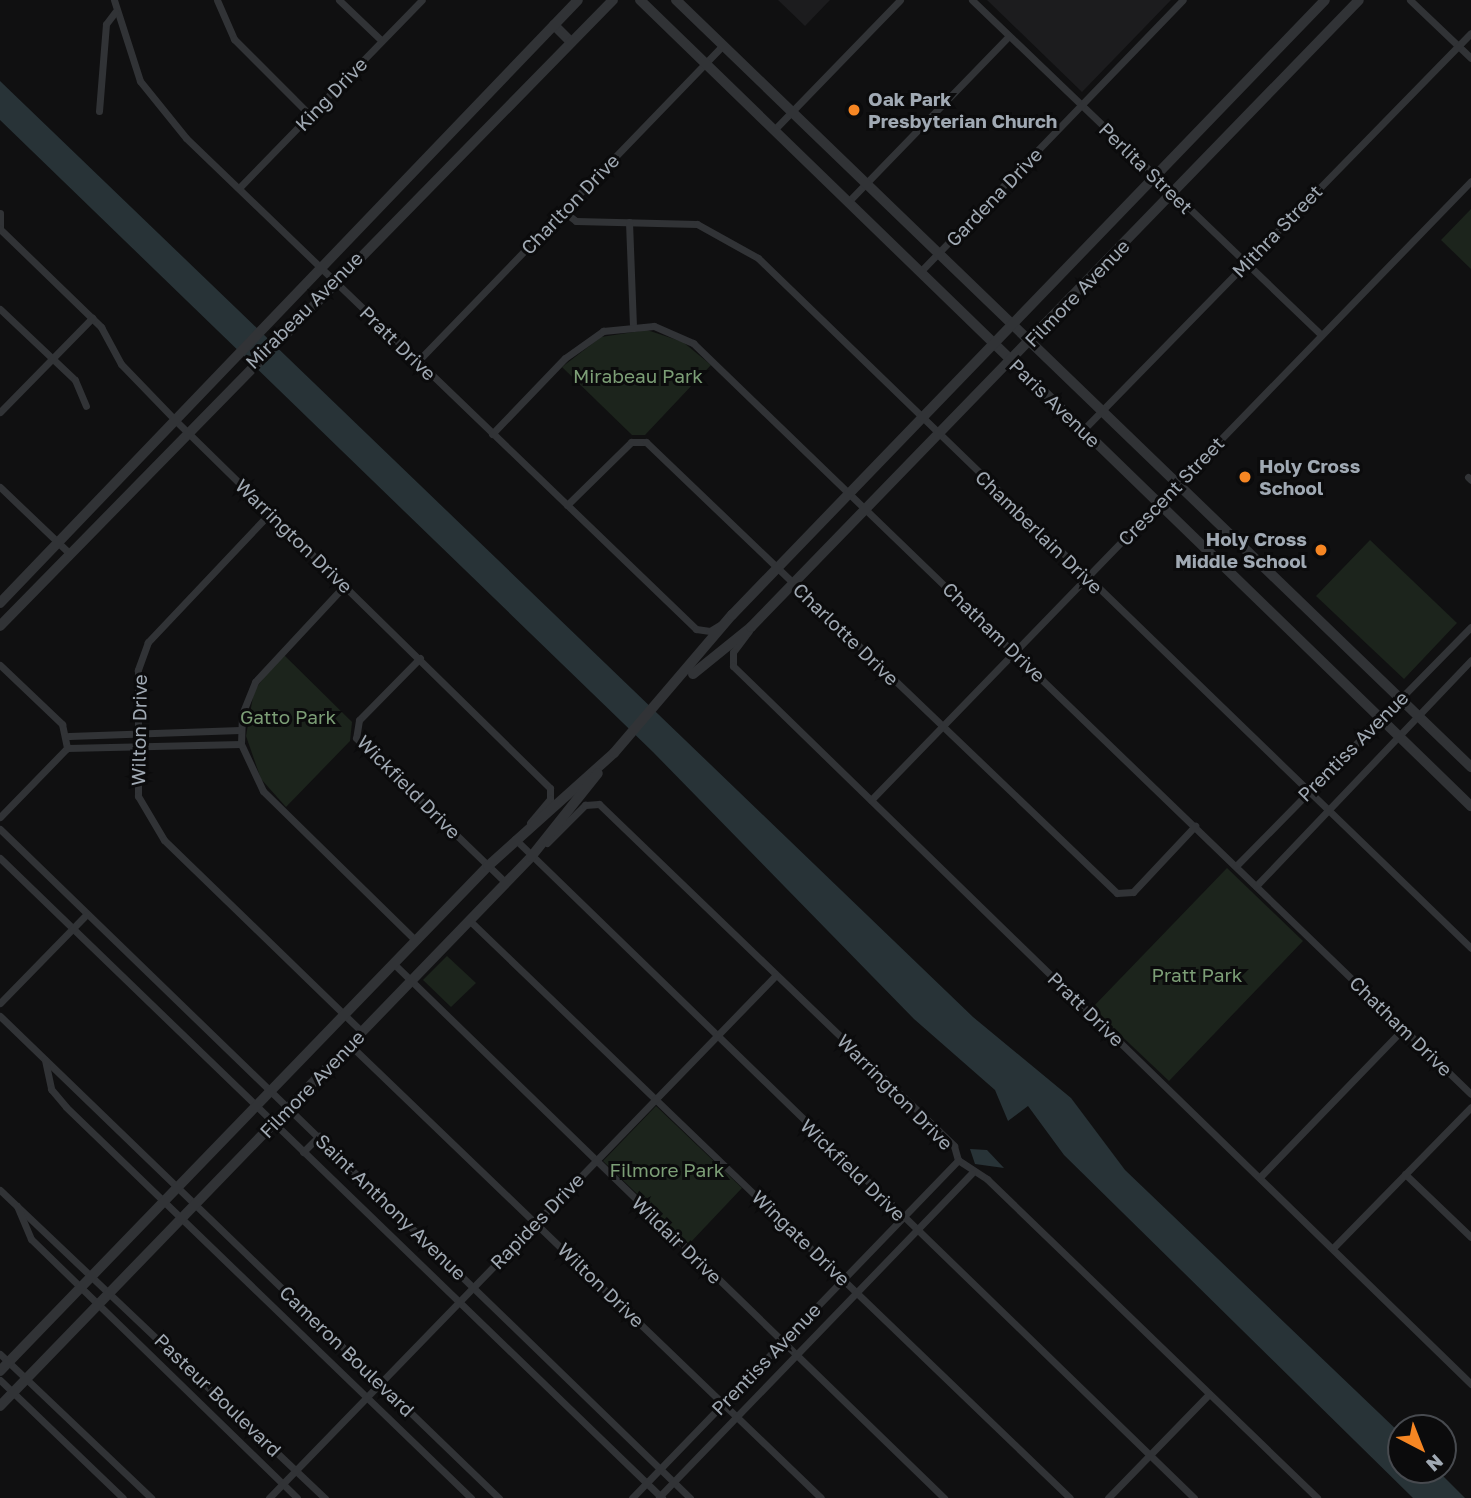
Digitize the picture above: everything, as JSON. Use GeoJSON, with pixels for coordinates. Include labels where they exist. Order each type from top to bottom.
{"type":"FeatureCollection","features":[{"type":"Feature","properties":{"kind":"street","name":"Pratt Drive"},"geometry":{"type":"LineString","coordinates":[[114,0],[114,12],[153,102],[239,188],[696,629],[710,631],[732,615]]}},
{"type":"Feature","properties":{"kind":"street"},"geometry":{"type":"LineString","coordinates":[[217,0],[234,39],[310,116]]}},
{"type":"Feature","properties":{"kind":"street"},"geometry":{"type":"LineString","coordinates":[[339,0],[382,41]]}},
{"type":"Feature","properties":{"kind":"street","name":"King Drive"},"geometry":{"type":"LineString","coordinates":[[239,188],[422,0]]}},
{"type":"Feature","properties":{"kind":"street","name":"Mirabeau Avenue"},"geometry":{"type":"LineString","coordinates":[[283,322],[322,268],[578,0]]}},
{"type":"Feature","properties":{"kind":"street","name":"Mirabeau Avenue"},"geometry":{"type":"LineString","coordinates":[[0,626],[187,432],[232,375],[283,322],[334,281],[613,0]]}},
{"type":"Feature","properties":{"kind":"street","name":"Paris Avenue"},"geometry":{"type":"LineString","coordinates":[[640,0],[1471,806]]}},
{"type":"Feature","properties":{"kind":"street","name":"Paris Avenue"},"geometry":{"type":"LineString","coordinates":[[676,0],[1471,767]]}},
{"type":"Feature","properties":{"kind":"street"},"geometry":{"type":"LineString","coordinates":[[774,130],[900,0]]}},
{"type":"Feature","properties":{"kind":"street","name":"Perlita Street"},"geometry":{"type":"LineString","coordinates":[[972,0],[1245,265],[1321,335]]}},
{"type":"Feature","properties":{"kind":"street","name":"Gardena Drive"},"geometry":{"type":"LineString","coordinates":[[920,272],[1183,0]]}},
{"type":"Feature","properties":{"kind":"street","name":"Filmore Avenue"},"geometry":{"type":"LineString","coordinates":[[0,1406],[531,857],[614,753],[669,695],[732,615],[1325,0]]}},
{"type":"Feature","properties":{"kind":"street","name":"Filmore Avenue"},"geometry":{"type":"LineString","coordinates":[[669,695],[751,627],[794,584],[1359,0]]}},
{"type":"Feature","properties":{"kind":"street"},"geometry":{"type":"LineString","coordinates":[[1410,0],[1471,58]]}},
{"type":"Feature","properties":{"kind":"street"},"geometry":{"type":"LineString","coordinates":[[99,111],[106,24],[114,12]]}},
{"type":"Feature","properties":{"kind":"street"},"geometry":{"type":"LineString","coordinates":[[554,25],[571,42]]}},
{"type":"Feature","properties":{"kind":"street","name":"Mithra Street"},"geometry":{"type":"LineString","coordinates":[[1083,430],[1471,33]]}},
{"type":"Feature","properties":{"kind":"street"},"geometry":{"type":"LineString","coordinates":[[848,202],[1009,36]]}},
{"type":"Feature","properties":{"kind":"street","name":"Charlton Drive"},"geometry":{"type":"LineString","coordinates":[[417,362],[723,45]]}},
{"type":"Feature","properties":{"kind":"street","name":"Crescent Street"},"geometry":{"type":"LineString","coordinates":[[871,800],[1471,181]]}},
{"type":"Feature","properties":{"kind":"street","name":"Chamberlain Drive"},"geometry":{"type":"LineString","coordinates":[[563,211],[576,221],[697,225],[740,244],[1471,948]]}},
{"type":"Feature","properties":{"kind":"street","name":"Warrington Drive"},"geometry":{"type":"LineString","coordinates":[[0,213],[0,229],[92,318],[121,364],[550,788],[545,806],[514,841]]}},
{"type":"Feature","properties":{"kind":"street"},"geometry":{"type":"LineString","coordinates":[[369,219],[382,232]]}},
{"type":"Feature","properties":{"kind":"street"},"geometry":{"type":"LineString","coordinates":[[492,434],[580,344],[633,324],[629,222]]}},
{"type":"Feature","properties":{"kind":"street"},"geometry":{"type":"LineString","coordinates":[[0,309],[84,391],[86,406]]}},
{"type":"Feature","properties":{"kind":"street"},"geometry":{"type":"LineString","coordinates":[[0,412],[92,318]]}},
{"type":"Feature","properties":{"kind":"street","name":"Chatham Drive"},"geometry":{"type":"LineString","coordinates":[[633,324],[694,343],[1471,1094]]}},
{"type":"Feature","properties":{"kind":"street","name":"Mirabeau Avenue"},"geometry":{"type":"LineString","coordinates":[[0,603],[176,421],[232,375]]}},
{"type":"Feature","properties":{"kind":"street","name":"Charlotte Drive"},"geometry":{"type":"LineString","coordinates":[[567,506],[639,439],[943,726],[1108,887],[1125,895],[1195,826]]}},
{"type":"Feature","properties":{"kind":"street"},"geometry":{"type":"LineString","coordinates":[[0,487],[69,554]]}},
{"type":"Feature","properties":{"kind":"street","name":"Wilton Drive"},"geometry":{"type":"LineString","coordinates":[[270,513],[148,642],[138,670],[138,796],[147,820],[362,1032]]}},
{"type":"Feature","properties":{"kind":"street"},"geometry":{"type":"LineString","coordinates":[[345,585],[255,682],[240,730],[241,744],[263,791],[416,941]]}},
{"type":"Feature","properties":{"kind":"street","name":"Pratt Drive"},"geometry":{"type":"LineString","coordinates":[[751,627],[733,652],[733,666],[1471,1384]]}},
{"type":"Feature","properties":{"kind":"street","name":"Prentiss Avenue"},"geometry":{"type":"LineString","coordinates":[[1236,866],[1471,627]]}},
{"type":"Feature","properties":{"kind":"street","name":"Wickfield Drive"},"geometry":{"type":"LineString","coordinates":[[420,658],[355,732],[506,883]]}},
{"type":"Feature","properties":{"kind":"street","name":"Prentiss Avenue"},"geometry":{"type":"LineString","coordinates":[[1256,886],[1471,660]]}},
{"type":"Feature","properties":{"kind":"street"},"geometry":{"type":"LineString","coordinates":[[0,665],[69,736],[240,730]]}},
{"type":"Feature","properties":{"kind":"street"},"geometry":{"type":"LineString","coordinates":[[0,817],[67,748],[69,736]]}},
{"type":"Feature","properties":{"kind":"street"},"geometry":{"type":"LineString","coordinates":[[67,748],[241,744]]}},
{"type":"Feature","properties":{"kind":"street","name":"Filmore Avenue"},"geometry":{"type":"LineString","coordinates":[[0,1371],[488,866],[614,753]]}},
{"type":"Feature","properties":{"kind":"street","name":"Warrington Drive"},"geometry":{"type":"LineString","coordinates":[[531,857],[595,802],[954,1146],[958,1160],[972,1173],[987,1180],[1317,1498]]}},
{"type":"Feature","properties":{"kind":"street","name":"Saint Anthony Avenue"},"geometry":{"type":"LineString","coordinates":[[0,830],[691,1498]]}},
{"type":"Feature","properties":{"kind":"street","name":"Wickfield Drive"},"geometry":{"type":"LineString","coordinates":[[514,841],[1194,1498]]}},
{"type":"Feature","properties":{"kind":"street","name":"Saint Anthony Avenue"},"geometry":{"type":"LineString","coordinates":[[0,858],[661,1497]]}},
{"type":"Feature","properties":{"kind":"street"},"geometry":{"type":"LineString","coordinates":[[0,1003],[87,915]]}},
{"type":"Feature","properties":{"kind":"street","name":"Wingate Drive"},"geometry":{"type":"LineString","coordinates":[[470,921],[1070,1498]]}},
{"type":"Feature","properties":{"kind":"street","name":"Wildair Drive"},"geometry":{"type":"LineString","coordinates":[[394,964],[944,1498]]}},
{"type":"Feature","properties":{"kind":"street","name":"Rapides Drive"},"geometry":{"type":"LineString","coordinates":[[269,1498],[776,975]]}},
{"type":"Feature","properties":{"kind":"street","name":"Cameron Boulevard"},"geometry":{"type":"LineString","coordinates":[[0,1016],[499,1498]]}},
{"type":"Feature","properties":{"kind":"street"},"geometry":{"type":"LineString","coordinates":[[1260,1177],[1403,1029]]}},
{"type":"Feature","properties":{"kind":"street","name":"Wilton Drive"},"geometry":{"type":"LineString","coordinates":[[350,1045],[821,1498]]}},
{"type":"Feature","properties":{"kind":"street","name":"Cameron Boulevard"},"geometry":{"type":"LineString","coordinates":[[45,1059],[57,1098],[471,1498]]}},
{"type":"Feature","properties":{"kind":"street"},"geometry":{"type":"LineString","coordinates":[[1334,1248],[1471,1107]]}},
{"type":"Feature","properties":{"kind":"street"},"geometry":{"type":"LineString","coordinates":[[303,1152],[319,1136]]}},
{"type":"Feature","properties":{"kind":"street","name":"Prentiss Avenue"},"geometry":{"type":"LineString","coordinates":[[632,1498],[958,1160]]}},
{"type":"Feature","properties":{"kind":"street","name":"Prentiss Avenue"},"geometry":{"type":"LineString","coordinates":[[661,1497],[972,1173]]}},
{"type":"Feature","properties":{"kind":"street"},"geometry":{"type":"LineString","coordinates":[[1405,1174],[1471,1237]]}},
{"type":"Feature","properties":{"kind":"street","name":"Pasteur Boulevard"},"geometry":{"type":"LineString","coordinates":[[0,1190],[111,1292],[325,1498]]}},
{"type":"Feature","properties":{"kind":"street","name":"Pasteur Boulevard"},"geometry":{"type":"LineString","coordinates":[[17,1205],[31,1239],[297,1498]]}},
{"type":"Feature","properties":{"kind":"street"},"geometry":{"type":"LineString","coordinates":[[0,1354],[151,1498]]}},
{"type":"Feature","properties":{"kind":"street"},"geometry":{"type":"LineString","coordinates":[[0,1380],[122,1498]]}},
{"type":"Feature","properties":{"kind":"street"},"geometry":{"type":"LineString","coordinates":[[1108,1498],[1209,1394]]}},
{"type":"Feature","properties":{"kind":"shaded area"},"geometry":{"type":"Polygon","coordinates":[[[778,0],[830,0],[805,26],[778,0]]]}},
{"type":"Feature","properties":{"kind":"shaded area"},"geometry":{"type":"Polygon","coordinates":[[[987,0],[1171,0],[1082,92],[987,0]]]}},
{"type":"Feature","properties":{"kind":"shaded area"},"geometry":{"type":"Polygon","coordinates":[[[0,81],[973,1017],[1071,1098],[1125,1170],[1387,1421],[1387,1472],[1064,1155],[1028,1106],[1008,1121],[995,1090],[914,1019],[653,752],[0,120],[0,81]]]}},
{"type":"Feature","properties":{"kind":"shaded area"},"geometry":{"type":"Polygon","coordinates":[[[970,1149],[987,1150],[1004,1168],[975,1164],[970,1149]]]}},
{"type":"Feature","properties":{"kind":"shaded area"},"geometry":{"type":"Polygon","coordinates":[[[1399,1484],[1451,1484],[1465,1498],[1413,1498],[1399,1484]]]}},
{"type":"Feature","properties":{"kind":"green space"},"geometry":{"type":"Polygon","coordinates":[[[1471,209],[1471,269],[1441,240],[1471,209]]]}},
{"type":"Feature","properties":{"kind":"green space","name":"Mirabeau Park"},"geometry":{"type":"Polygon","coordinates":[[[647,330],[683,342],[711,365],[645,435],[632,435],[562,367],[601,337],[647,330]]]}},
{"type":"Feature","properties":{"kind":"green space"},"geometry":{"type":"Polygon","coordinates":[[[1370,540],[1457,623],[1404,679],[1316,596],[1370,540]]]}},
{"type":"Feature","properties":{"kind":"green space","name":"Gatto Park"},"geometry":{"type":"Polygon","coordinates":[[[282,653],[352,722],[350,741],[286,807],[261,779],[246,736],[254,691],[282,653]]]}},
{"type":"Feature","properties":{"kind":"green space","name":"Pratt Park"},"geometry":{"type":"Polygon","coordinates":[[[1227,868],[1303,941],[1169,1081],[1092,1008],[1227,868]]]}},
{"type":"Feature","properties":{"kind":"green space"},"geometry":{"type":"Polygon","coordinates":[[[447,956],[476,983],[451,1007],[423,980],[447,956]]]}},
{"type":"Feature","properties":{"kind":"green space","name":"Filmore Park"},"geometry":{"type":"Polygon","coordinates":[[[656,1106],[742,1188],[689,1244],[603,1161],[656,1106]]]}},
{"type":"Feature","properties":{"kind":"place","name":"Oak Park Presbyterian Church"},"geometry":{"type":"Point","coordinates":[854,110]}},
{"type":"Feature","properties":{"kind":"place","name":"Holy Cross School"},"geometry":{"type":"Point","coordinates":[1245,477]}},
{"type":"Feature","properties":{"kind":"place","name":"Holy Cross Middle School"},"geometry":{"type":"Point","coordinates":[1321,550]}}]}
